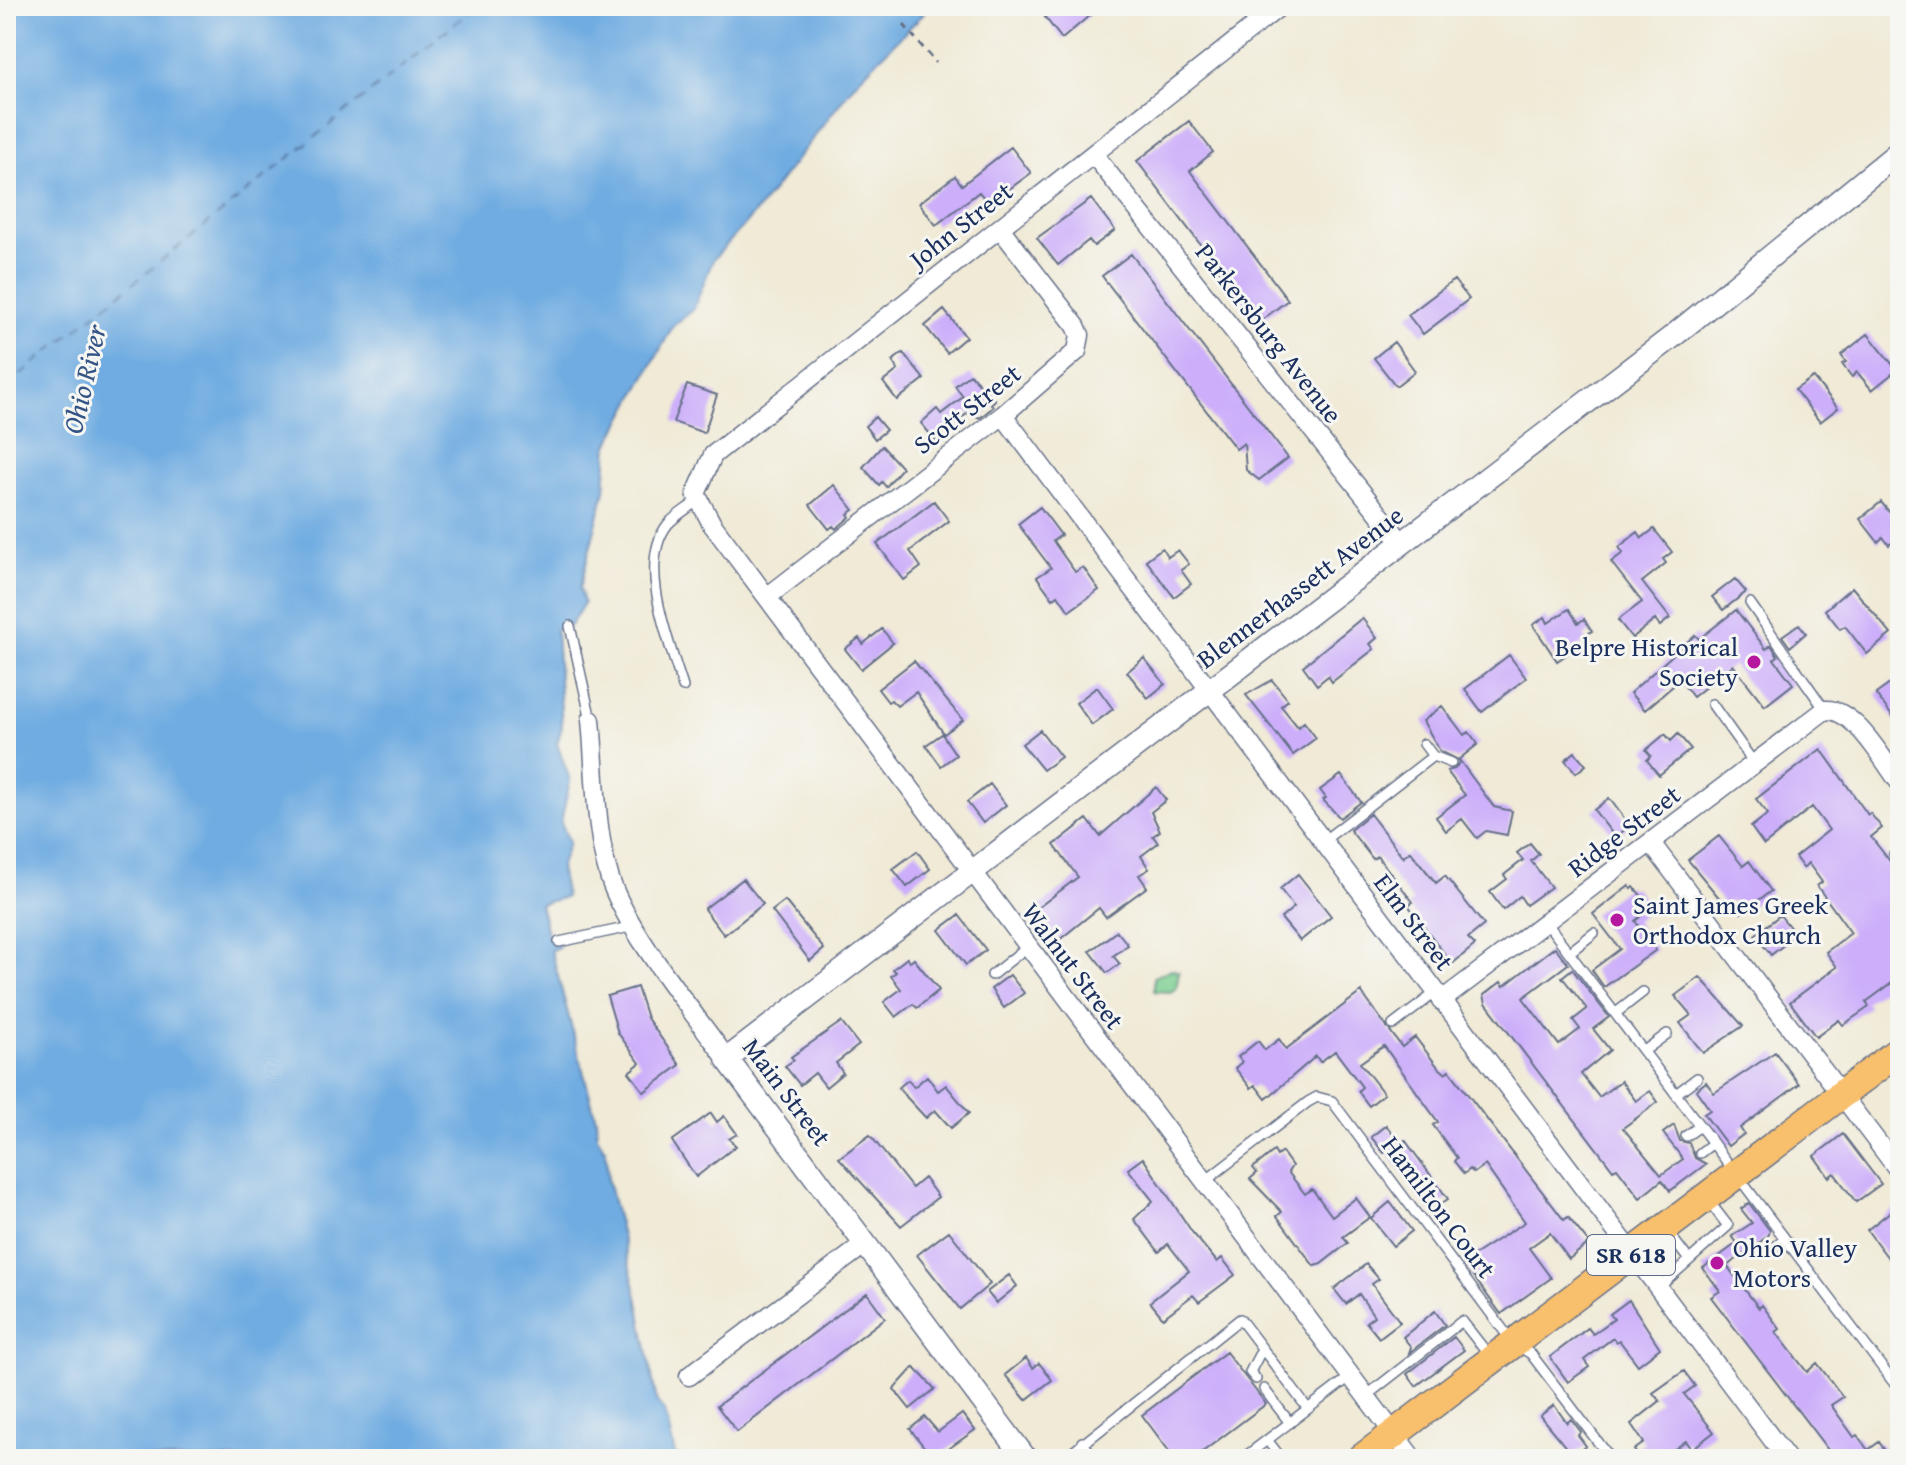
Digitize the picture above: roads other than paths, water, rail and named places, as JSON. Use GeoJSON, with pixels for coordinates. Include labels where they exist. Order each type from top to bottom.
{"type":"FeatureCollection","features":[{"type":"Feature","properties":{"kind":"main road","name":"SR 618"},"geometry":{"type":"LineString","coordinates":[[1361,1459],[1900,1050]]}},
{"type":"Feature","properties":{"kind":"street","name":"John Street"},"geometry":{"type":"LineString","coordinates":[[698,500],[697,487],[713,455],[1280,6]]}},
{"type":"Feature","properties":{"kind":"street","name":"Blennerhassett Avenue"},"geometry":{"type":"LineString","coordinates":[[727,1059],[1672,337],[1900,151]]}},
{"type":"Feature","properties":{"kind":"street","name":"Parkersburg Avenue"},"geometry":{"type":"LineString","coordinates":[[1094,155],[1403,544]]}},
{"type":"Feature","properties":{"kind":"street","name":"Scott Street"},"geometry":{"type":"LineString","coordinates":[[767,597],[1073,358],[1080,335],[1000,228]]}},
{"type":"Feature","properties":{"kind":"street","name":"Elm Street"},"geometry":{"type":"LineString","coordinates":[[1003,415],[1787,1459]]}},
{"type":"Feature","properties":{"kind":"street","name":"Walnut Street"},"geometry":{"type":"LineString","coordinates":[[698,500],[971,873],[1413,1459]]}},
{"type":"Feature","properties":{"kind":"street","name":"Ridge Street"},"geometry":{"type":"LineString","coordinates":[[1438,997],[1546,922],[1754,763],[1832,710]]}},
{"type":"Feature","properties":{"kind":"street"},"geometry":{"type":"LineString","coordinates":[[1832,710],[1854,722],[1900,783]]}},
{"type":"Feature","properties":{"kind":"street","name":"Main Street"},"geometry":{"type":"LineString","coordinates":[[591,720],[604,855],[620,902],[727,1059],[1026,1459]]}},
{"type":"Feature","properties":{"kind":"street"},"geometry":{"type":"LineString","coordinates":[[1651,843],[1900,1172]]}},
{"type":"Feature","properties":{"kind":"street"},"geometry":{"type":"LineString","coordinates":[[689,1376],[865,1244]]}},
{"type":"Feature","properties":{"kind":"lane"},"geometry":{"type":"LineString","coordinates":[[683,687],[658,602],[655,560],[667,525],[698,500]]}},
{"type":"Feature","properties":{"kind":"lane"},"geometry":{"type":"LineString","coordinates":[[1750,603],[1832,710]]}},
{"type":"Feature","properties":{"kind":"lane"},"geometry":{"type":"LineString","coordinates":[[570,626],[591,720]]}},
{"type":"Feature","properties":{"kind":"lane"},"geometry":{"type":"LineString","coordinates":[[1712,704],[1754,763]]}},
{"type":"Feature","properties":{"kind":"lane"},"geometry":{"type":"LineString","coordinates":[[1424,744],[1433,756],[1451,763]]}},
{"type":"Feature","properties":{"kind":"lane"},"geometry":{"type":"LineString","coordinates":[[1322,842],[1433,756]]}},
{"type":"Feature","properties":{"kind":"lane"},"geometry":{"type":"LineString","coordinates":[[1546,922],[1900,1391]]}},
{"type":"Feature","properties":{"kind":"lane"},"geometry":{"type":"LineString","coordinates":[[559,942],[635,926]]}},
{"type":"Feature","properties":{"kind":"lane"},"geometry":{"type":"LineString","coordinates":[[1570,952],[1594,933]]}},
{"type":"Feature","properties":{"kind":"lane"},"geometry":{"type":"LineString","coordinates":[[992,975],[1027,947]]}},
{"type":"Feature","properties":{"kind":"lane"},"geometry":{"type":"LineString","coordinates":[[1616,1013],[1643,992]]}},
{"type":"Feature","properties":{"kind":"lane"},"geometry":{"type":"LineString","coordinates":[[1393,1025],[1438,997]]}},
{"type":"Feature","properties":{"kind":"lane"},"geometry":{"type":"LineString","coordinates":[[1644,1051],[1667,1034]]}},
{"type":"Feature","properties":{"kind":"lane"},"geometry":{"type":"LineString","coordinates":[[1676,1094],[1697,1078]]}},
{"type":"Feature","properties":{"kind":"lane","name":"Hamilton Court"},"geometry":{"type":"LineString","coordinates":[[1204,1182],[1308,1102],[1326,1097],[1503,1352],[1531,1354],[1611,1459]]}},
{"type":"Feature","properties":{"kind":"lane"},"geometry":{"type":"LineString","coordinates":[[1686,1136],[1700,1126]]}},
{"type":"Feature","properties":{"kind":"lane"},"geometry":{"type":"LineString","coordinates":[[1700,1153],[1713,1143]]}},
{"type":"Feature","properties":{"kind":"lane"},"geometry":{"type":"LineString","coordinates":[[1658,1288],[1728,1226],[1706,1197]]}},
{"type":"Feature","properties":{"kind":"lane"},"geometry":{"type":"LineString","coordinates":[[1666,1228],[1689,1260]]}},
{"type":"Feature","properties":{"kind":"lane"},"geometry":{"type":"LineString","coordinates":[[1767,1253],[1785,1239]]}},
{"type":"Feature","properties":{"kind":"lane"},"geometry":{"type":"LineString","coordinates":[[1064,1459],[1240,1319],[1308,1409]]}},
{"type":"Feature","properties":{"kind":"lane"},"geometry":{"type":"LineString","coordinates":[[1366,1396],[1462,1321],[1503,1352]]}},
{"type":"Feature","properties":{"kind":"lane"},"geometry":{"type":"LineString","coordinates":[[1256,1379],[1250,1372],[1262,1349]]}},
{"type":"Feature","properties":{"kind":"lane"},"geometry":{"type":"LineString","coordinates":[[1242,1459],[1351,1376]]}},
{"type":"Feature","properties":{"kind":"lane"},"geometry":{"type":"LineString","coordinates":[[1264,1389],[1290,1423]]}},
{"type":"Feature","properties":{"kind":"lane"},"geometry":{"type":"LineString","coordinates":[[1267,1440],[1282,1459]]}},
{"type":"Feature","properties":{"kind":"lane"},"geometry":{"type":"LineString","coordinates":[[1082,1442],[1095,1459]]}},
{"type":"Feature","properties":{"kind":"water","name":"Ohio River"},"geometry":{"type":"Polygon","coordinates":[[[6,6],[931,6],[856,82],[760,207],[713,260],[693,310],[673,326],[608,445],[605,490],[580,588],[584,603],[570,626],[556,630],[562,727],[557,744],[570,780],[561,822],[569,842],[560,868],[566,897],[540,904],[548,937],[558,936],[559,947],[551,950],[596,1119],[597,1136],[606,1151],[608,1181],[637,1296],[657,1402],[665,1411],[676,1459],[6,1459],[6,6]]]}},
{"type":"Feature","properties":{"kind":"place","name":"Belpre Historical Society"},"geometry":{"type":"Point","coordinates":[1754,662]}},
{"type":"Feature","properties":{"kind":"place","name":"Saint James Greek Orthodox Church"},"geometry":{"type":"Point","coordinates":[1617,920]}},
{"type":"Feature","properties":{"kind":"place","name":"Ohio Valley Motors"},"geometry":{"type":"Point","coordinates":[1717,1263]}}]}
